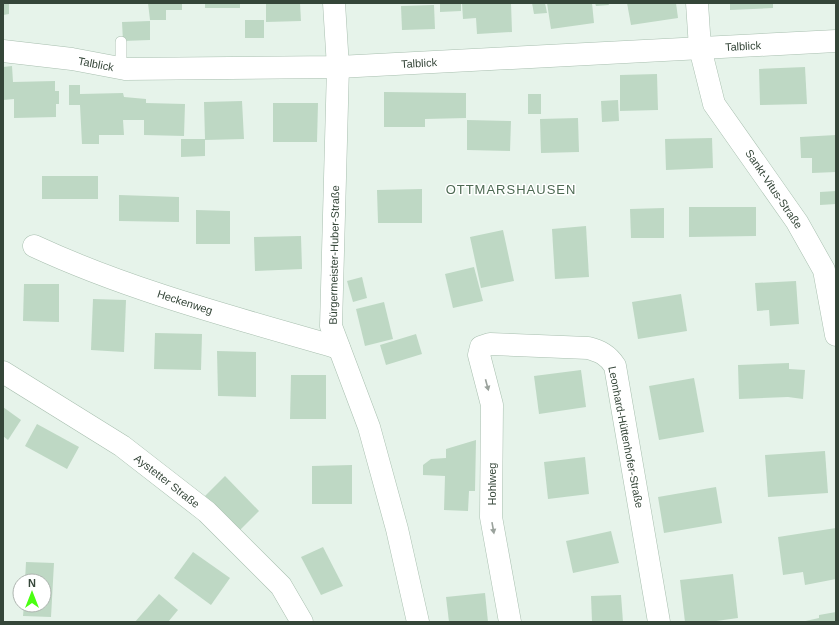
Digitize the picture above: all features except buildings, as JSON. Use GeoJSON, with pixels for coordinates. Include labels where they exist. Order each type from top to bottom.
{"type":"FeatureCollection","features":[{"type":"Feature","properties":{"kind":"street","name":"Bürgermeister-Huber-Straße"},"geometry":{"type":"LineString","coordinates":[[334,3],[338,67],[331,326],[369,427],[397,529],[418,622]]}},
{"type":"Feature","properties":{"kind":"street","name":"Sankt-Vitus-Straße"},"geometry":{"type":"LineString","coordinates":[[697,3],[700,48],[714,104],[797,222],[824,270],[836,335]]}},
{"type":"Feature","properties":{"kind":"street","name":"Talblick"},"geometry":{"type":"LineString","coordinates":[[3,51],[72,59],[121,68],[338,67],[836,41]]}},
{"type":"Feature","properties":{"kind":"street","name":"Heckenweg"},"geometry":{"type":"LineString","coordinates":[[34,246],[78,266],[135,286],[212,311],[339,348]]}},
{"type":"Feature","properties":{"kind":"street","name":"Leonhard-Hüttenhofer-Straße"},"geometry":{"type":"LineString","coordinates":[[481,347],[490,344],[588,348],[599,351],[610,358],[615,366],[659,622]]}},
{"type":"Feature","properties":{"kind":"street","name":"Hohlweg"},"geometry":{"type":"LineString","coordinates":[[481,347],[479,355],[492,405],[491,517],[510,622]]}},
{"type":"Feature","properties":{"kind":"street","name":"Aystetter Straße"},"geometry":{"type":"LineString","coordinates":[[3,372],[122,446],[207,512],[281,586],[302,622]]}},
{"type":"Feature","properties":{"kind":"lane"},"geometry":{"type":"LineString","coordinates":[[121,42],[121,68]]}},
{"type":"Feature","properties":{"kind":"district","name":"OTTMARSHAUSEN"},"geometry":{"type":"Point","coordinates":[511,189]}}]}
